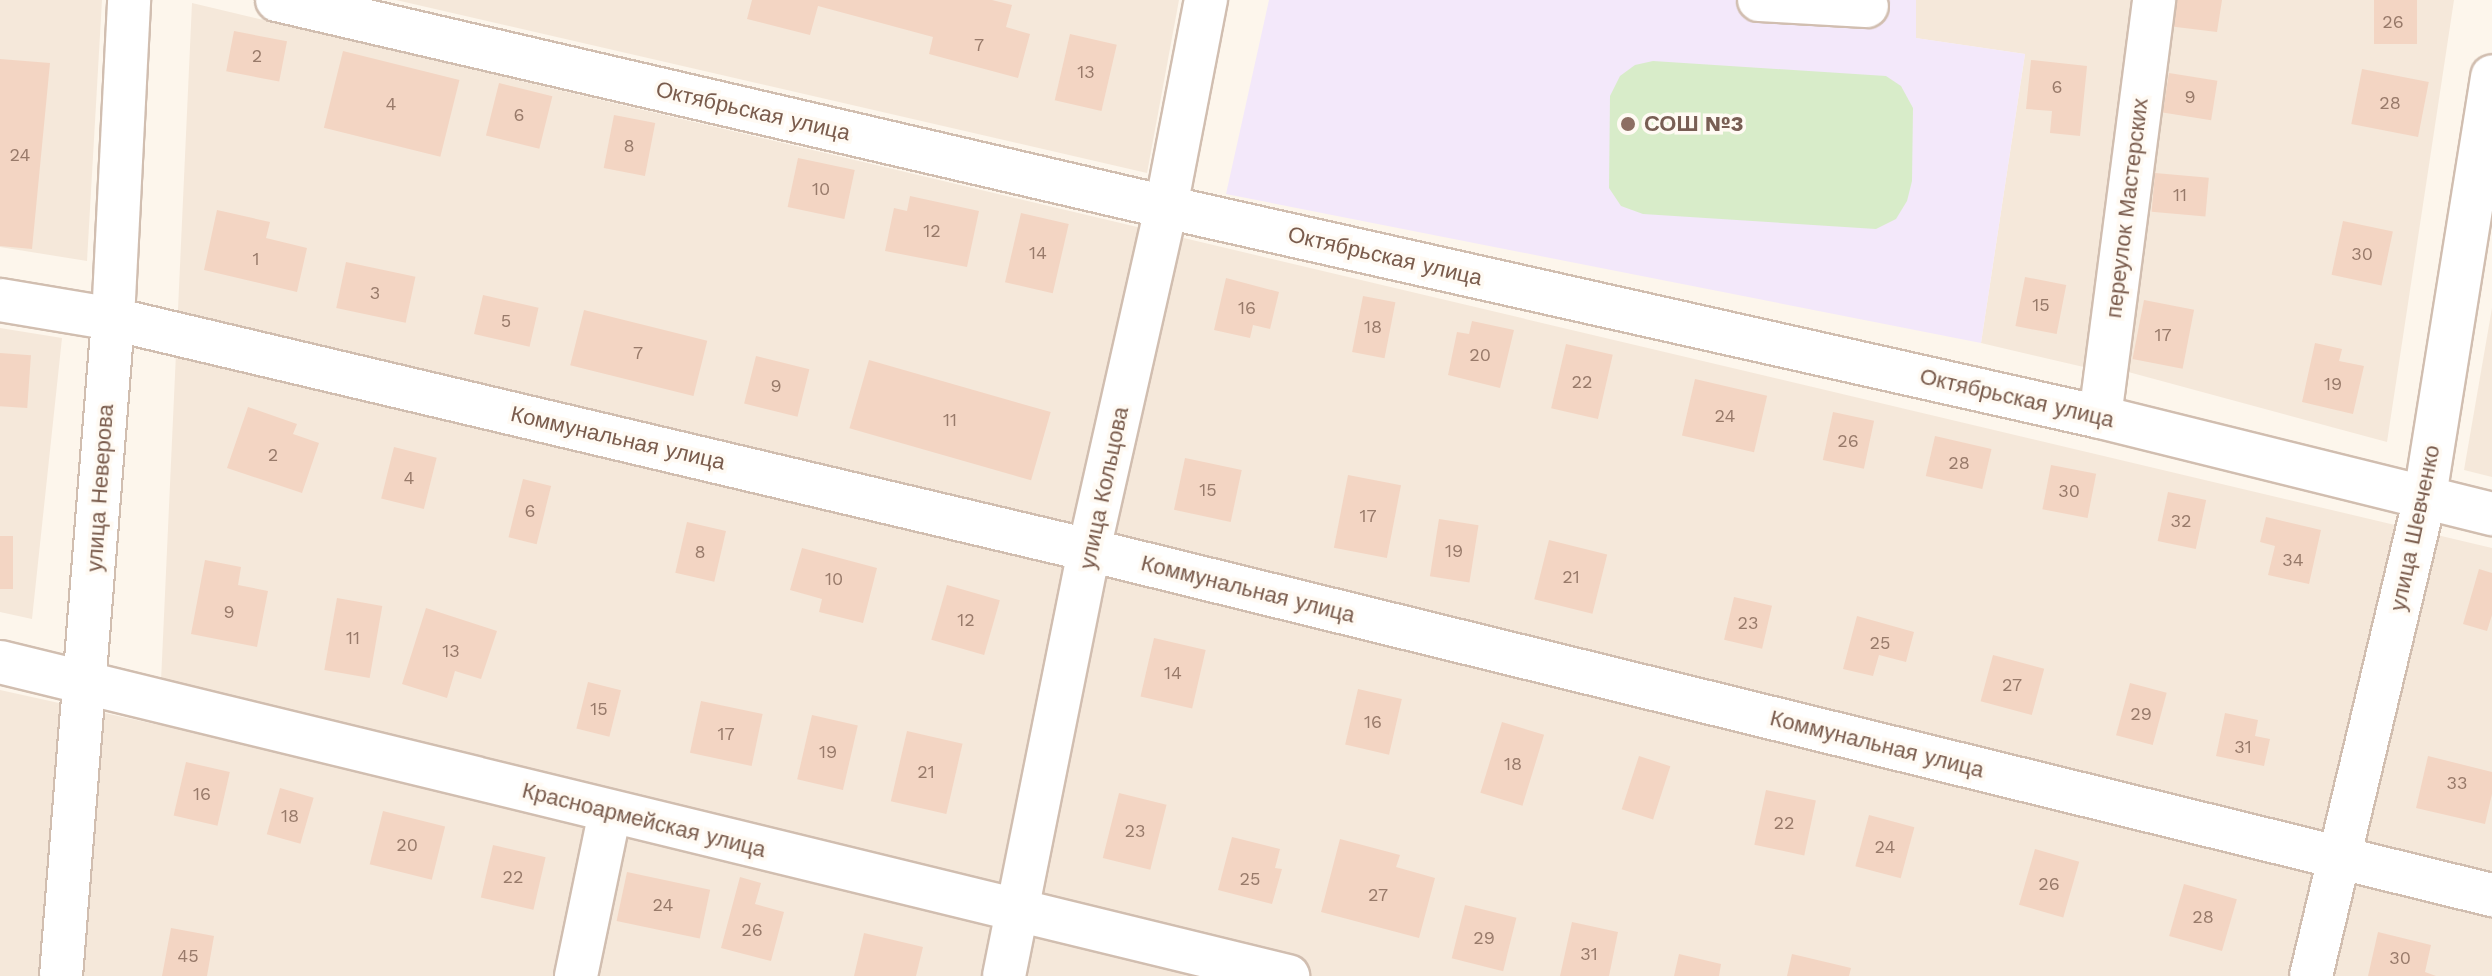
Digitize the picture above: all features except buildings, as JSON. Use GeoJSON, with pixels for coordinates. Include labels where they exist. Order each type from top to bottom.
{"type":"FeatureCollection","features":[{"type":"Feature","properties":{"kind":"street","name":"улица Неверова"},"geometry":{"type":"LineString","coordinates":[[61,976],[113,319],[129,0]]}},
{"type":"Feature","properties":{"kind":"street","name":"Октябрьская улица"},"geometry":{"type":"LineString","coordinates":[[277,0],[1166,207],[2100,417],[2492,514]]}},
{"type":"Feature","properties":{"kind":"street","name":"улица Кольцова"},"geometry":{"type":"LineString","coordinates":[[1004,976],[1089,550],[1166,207],[1206,0]]}},
{"type":"Feature","properties":{"kind":"street"},"geometry":{"type":"LineString","coordinates":[[1759,0],[1867,6]]}},
{"type":"Feature","properties":{"kind":"street","name":"переулок Мастерских"},"geometry":{"type":"LineString","coordinates":[[2100,417],[2154,0]]}},
{"type":"Feature","properties":{"kind":"street","name":"улица Шевченко"},"geometry":{"type":"LineString","coordinates":[[2311,976],[2425,496],[2492,76]]}},
{"type":"Feature","properties":{"kind":"street","name":"Коммунальная улица"},"geometry":{"type":"LineString","coordinates":[[0,300],[113,319],[1089,550],[2492,895]]}},
{"type":"Feature","properties":{"kind":"street","name":"Красноармейская улица"},"geometry":{"type":"LineString","coordinates":[[0,662],[1288,976]]}},
{"type":"Feature","properties":{"kind":"street"},"geometry":{"type":"LineString","coordinates":[[576,976],[610,812]]}},
{"type":"Feature","properties":{"kind":"shaded area"},"geometry":{"type":"Polygon","coordinates":[[[0,0],[102,0],[87,261],[0,247],[0,0]]]}},
{"type":"Feature","properties":{"kind":"shaded area"},"geometry":{"type":"Polygon","coordinates":[[[396,0],[1179,0],[1147,173],[396,0]]]}},
{"type":"Feature","properties":{"kind":"shaded area","name":"СОШ №3"},"geometry":{"type":"Polygon","coordinates":[[[1269,0],[1916,0],[1916,38],[2025,54],[1981,343],[1226,194],[1269,0]]]}},
{"type":"Feature","properties":{"kind":"shaded area"},"geometry":{"type":"Polygon","coordinates":[[[1916,0],[2134,0],[2088,368],[1981,343],[2025,54],[1915,38],[1916,0]]]}},
{"type":"Feature","properties":{"kind":"shaded area"},"geometry":{"type":"Polygon","coordinates":[[[2171,0],[2454,0],[2387,442],[2121,370],[2171,0]]]}},
{"type":"Feature","properties":{"kind":"shaded area"},"geometry":{"type":"Polygon","coordinates":[[[192,3],[2492,548],[2492,976],[0,976],[0,690],[159,725],[192,3]]]}},
{"type":"Feature","properties":{"kind":"shaded area"},"geometry":{"type":"Polygon","coordinates":[[[2492,308],[2492,477],[2464,470],[2492,308]]]}},
{"type":"Feature","properties":{"kind":"shaded area"},"geometry":{"type":"Polygon","coordinates":[[[0,328],[62,338],[32,619],[0,612],[0,328]]]}},
{"type":"Feature","properties":{"kind":"green space"},"geometry":{"type":"Polygon","coordinates":[[[1653,61],[1886,76],[1901,86],[1913,108],[1912,181],[1907,201],[1896,219],[1876,229],[1643,214],[1621,206],[1609,188],[1610,96],[1620,76],[1635,65],[1653,61]]]}},
{"type":"Feature","properties":{"kind":"place","name":"СОШ №3"},"geometry":{"type":"Point","coordinates":[1628,124]}}]}
